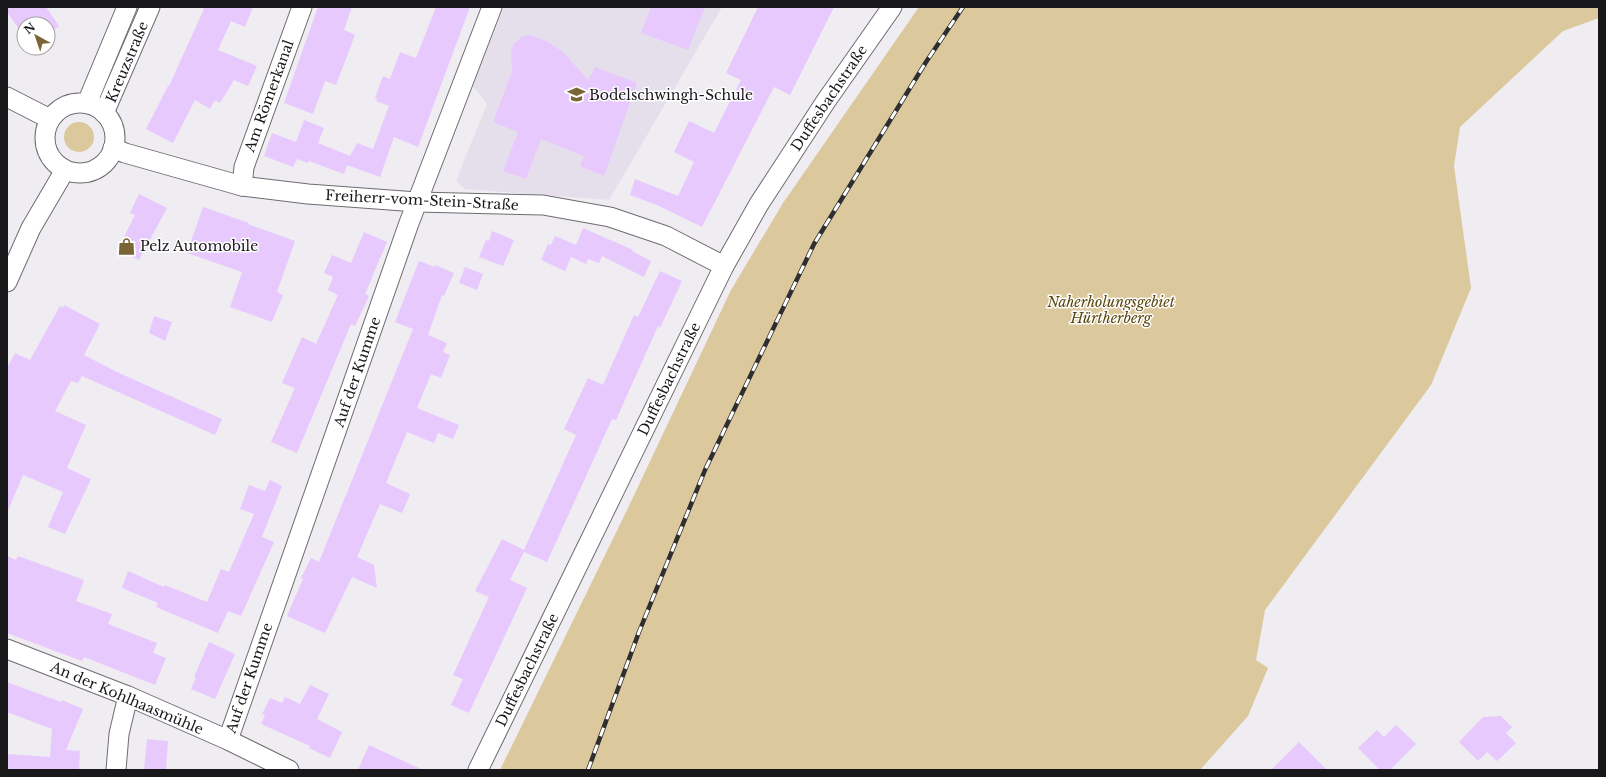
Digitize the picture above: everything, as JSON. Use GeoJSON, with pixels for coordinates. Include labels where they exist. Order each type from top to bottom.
{"type":"FeatureCollection","features":[{"type":"Feature","properties":{"kind":"street","name":"Kreuzstraße"},"geometry":{"type":"LineString","coordinates":[[127,7],[88,103],[104,112],[150,7]]}},
{"type":"Feature","properties":{"kind":"street","name":"Am Römerkanal"},"geometry":{"type":"LineString","coordinates":[[242,186],[244,167],[302,7]]}},
{"type":"Feature","properties":{"kind":"street","name":"Auf der Kumme"},"geometry":{"type":"LineString","coordinates":[[228,740],[417,202],[492,7]]}},
{"type":"Feature","properties":{"kind":"street","name":"Duffesbachstraße"},"geometry":{"type":"LineString","coordinates":[[478,770],[724,266],[759,204],[826,100],[892,7]]}},
{"type":"Feature","properties":{"kind":"street"},"geometry":{"type":"LineString","coordinates":[[7,96],[50,119]]}},
{"type":"Feature","properties":{"kind":"street"},"geometry":{"type":"LineString","coordinates":[[88,103],[66,105],[56,111],[50,119],[46,129],[44,139],[46,149],[56,164],[65,170],[85,172],[95,169],[104,163],[113,148],[115,133],[113,125],[104,112]]}},
{"type":"Feature","properties":{"kind":"street","name":"Freiherr-vom-Stein-Straße"},"geometry":{"type":"LineString","coordinates":[[113,148],[125,153],[242,186],[308,194],[417,202],[543,205],[610,217],[666,236],[724,266]]}},
{"type":"Feature","properties":{"kind":"street"},"geometry":{"type":"LineString","coordinates":[[7,282],[31,228],[65,170]]}},
{"type":"Feature","properties":{"kind":"street","name":"An der Kohlhaasmühle"},"geometry":{"type":"LineString","coordinates":[[7,649],[128,696],[228,740],[289,770]]}},
{"type":"Feature","properties":{"kind":"street"},"geometry":{"type":"LineString","coordinates":[[116,770],[119,734],[128,696]]}},
{"type":"Feature","properties":{"kind":"shaded area","name":"Bodelschwingh-Schule"},"geometry":{"type":"Polygon","coordinates":[[[504,7],[722,7],[609,200],[465,189],[457,182],[457,178],[487,104],[473,86],[504,7]]]}},
{"type":"Feature","properties":{"kind":"green space","name":"Naherholungsgebiet Hürtherberg"},"geometry":{"type":"Polygon","coordinates":[[[919,7],[1599,7],[1599,18],[1563,31],[1460,127],[1454,166],[1471,288],[1431,385],[1265,610],[1256,660],[1268,668],[1248,716],[1200,770],[500,770],[628,508],[731,290],[783,203],[919,7]]]}},
{"type":"Feature","properties":{"kind":"green space"},"geometry":{"type":"Polygon","coordinates":[[[79,122],[90,126],[94,137],[90,148],[79,152],[68,148],[64,137],[68,126],[79,122]]]}},
{"type":"Feature","properties":{"kind":"building"},"geometry":{"type":"Polygon","coordinates":[[[7,7],[46,7],[52,16],[16,16],[16,25],[7,12],[7,7]]]}},
{"type":"Feature","properties":{"kind":"building"},"geometry":{"type":"Polygon","coordinates":[[[200,7],[253,7],[245,27],[231,21],[218,50],[257,66],[248,86],[234,80],[220,103],[215,100],[210,109],[195,100],[173,143],[146,129],[169,86],[204,9],[200,7]]]}},
{"type":"Feature","properties":{"kind":"building"},"geometry":{"type":"Polygon","coordinates":[[[318,7],[352,7],[344,30],[355,35],[336,85],[325,81],[313,114],[284,103],[318,7]]]}},
{"type":"Feature","properties":{"kind":"building"},"geometry":{"type":"Polygon","coordinates":[[[436,7],[470,7],[418,147],[394,137],[380,177],[347,165],[344,174],[309,161],[308,163],[297,159],[293,167],[264,156],[272,133],[296,142],[304,120],[324,128],[318,143],[350,156],[357,143],[373,149],[389,106],[376,101],[377,99],[375,98],[383,76],[390,79],[400,52],[416,58],[436,7]]]}},
{"type":"Feature","properties":{"kind":"building"},"geometry":{"type":"Polygon","coordinates":[[[651,7],[705,7],[688,50],[641,33],[651,7]]]}},
{"type":"Feature","properties":{"kind":"building"},"geometry":{"type":"Polygon","coordinates":[[[758,7],[834,7],[790,95],[774,87],[702,227],[657,205],[630,195],[635,179],[678,196],[694,162],[674,152],[689,121],[714,133],[741,80],[726,73],[758,7]]]}},
{"type":"Feature","properties":{"kind":"building"},"geometry":{"type":"Polygon","coordinates":[[[531,35],[548,42],[563,52],[588,80],[595,67],[637,83],[604,176],[580,166],[584,156],[541,139],[526,179],[503,171],[518,132],[493,122],[512,72],[511,52],[514,43],[524,36],[531,35]]]}},
{"type":"Feature","properties":{"kind":"building"},"geometry":{"type":"Polygon","coordinates":[[[139,194],[167,208],[139,260],[118,249],[135,215],[130,213],[139,194]]]}},
{"type":"Feature","properties":{"kind":"building"},"geometry":{"type":"Polygon","coordinates":[[[203,207],[295,241],[277,292],[283,295],[272,322],[230,307],[242,272],[187,253],[203,207]]]}},
{"type":"Feature","properties":{"kind":"building"},"geometry":{"type":"Polygon","coordinates":[[[583,228],[633,250],[632,251],[651,261],[644,277],[602,256],[599,263],[588,259],[586,264],[571,257],[565,271],[541,260],[548,244],[551,245],[555,236],[576,245],[583,228]]]}},
{"type":"Feature","properties":{"kind":"building"},"geometry":{"type":"Polygon","coordinates":[[[492,231],[514,240],[503,266],[479,257],[486,240],[489,241],[492,231]]]}},
{"type":"Feature","properties":{"kind":"building"},"geometry":{"type":"Polygon","coordinates":[[[364,232],[387,242],[365,294],[369,296],[355,326],[351,324],[297,453],[271,442],[295,388],[282,383],[302,337],[316,344],[338,295],[328,290],[333,277],[324,273],[332,255],[351,263],[364,232]]]}},
{"type":"Feature","properties":{"kind":"building"},"geometry":{"type":"Polygon","coordinates":[[[419,261],[435,267],[435,265],[454,273],[444,296],[442,295],[428,335],[447,343],[443,352],[450,355],[441,378],[431,374],[417,408],[459,425],[453,439],[438,433],[434,443],[407,432],[386,483],[410,494],[406,504],[402,513],[380,504],[357,557],[374,565],[377,588],[352,577],[325,633],[287,616],[303,579],[301,578],[311,558],[319,562],[413,329],[395,322],[419,261]]]}},
{"type":"Feature","properties":{"kind":"building"},"geometry":{"type":"Polygon","coordinates":[[[465,267],[483,274],[477,290],[459,283],[465,267]]]}},
{"type":"Feature","properties":{"kind":"building"},"geometry":{"type":"Polygon","coordinates":[[[660,271],[682,281],[660,328],[658,326],[616,420],[612,419],[547,562],[524,552],[510,580],[527,588],[469,713],[451,705],[463,679],[453,675],[489,597],[475,591],[502,539],[524,550],[576,435],[564,429],[588,378],[603,385],[634,315],[638,317],[660,271]]]}},
{"type":"Feature","properties":{"kind":"building"},"geometry":{"type":"Polygon","coordinates":[[[64,305],[100,324],[84,355],[119,373],[222,419],[215,435],[82,376],[78,383],[71,381],[55,411],[86,425],[67,468],[91,479],[65,534],[48,527],[63,492],[23,475],[7,513],[7,368],[15,353],[30,360],[60,306],[63,308],[64,305]]]}},
{"type":"Feature","properties":{"kind":"building"},"geometry":{"type":"Polygon","coordinates":[[[154,316],[172,322],[165,341],[149,333],[154,316]]]}},
{"type":"Feature","properties":{"kind":"building"},"geometry":{"type":"Polygon","coordinates":[[[270,480],[282,486],[262,537],[274,542],[241,616],[228,611],[218,633],[156,607],[158,603],[122,588],[128,571],[164,587],[165,585],[207,602],[221,569],[229,572],[254,514],[240,509],[249,485],[265,491],[270,480]]]}},
{"type":"Feature","properties":{"kind":"building"},"geometry":{"type":"Polygon","coordinates":[[[7,556],[16,560],[18,556],[84,580],[76,601],[112,614],[108,624],[157,643],[153,653],[166,658],[155,685],[84,657],[82,661],[7,633],[7,556]]]}},
{"type":"Feature","properties":{"kind":"building"},"geometry":{"type":"Polygon","coordinates":[[[209,642],[235,654],[215,699],[191,689],[196,677],[194,677],[209,642]]]}},
{"type":"Feature","properties":{"kind":"building"},"geometry":{"type":"Polygon","coordinates":[[[7,682],[61,702],[62,700],[83,709],[66,750],[80,751],[79,770],[7,770],[8,754],[50,757],[52,729],[7,712],[7,682]]]}},
{"type":"Feature","properties":{"kind":"building"},"geometry":{"type":"Polygon","coordinates":[[[310,685],[329,694],[317,719],[342,732],[330,758],[309,748],[310,746],[261,724],[265,715],[262,714],[270,698],[282,703],[285,697],[300,704],[310,685]]]}},
{"type":"Feature","properties":{"kind":"building"},"geometry":{"type":"Polygon","coordinates":[[[1501,716],[1512,727],[1506,733],[1516,743],[1497,761],[1487,752],[1478,761],[1459,742],[1483,717],[1501,716]]]}},
{"type":"Feature","properties":{"kind":"building"},"geometry":{"type":"Polygon","coordinates":[[[1396,725],[1416,744],[1390,770],[1380,770],[1358,748],[1377,730],[1384,737],[1396,725]]]}},
{"type":"Feature","properties":{"kind":"building"},"geometry":{"type":"Polygon","coordinates":[[[147,739],[168,741],[166,770],[144,770],[147,739]]]}},
{"type":"Feature","properties":{"kind":"building"},"geometry":{"type":"Polygon","coordinates":[[[1299,742],[1327,770],[1271,770],[1299,742]]]}},
{"type":"Feature","properties":{"kind":"building"},"geometry":{"type":"Polygon","coordinates":[[[369,745],[423,770],[358,770],[369,745]]]}},
{"type":"Feature","properties":{"kind":"railway"},"geometry":{"type":"LineString","coordinates":[[588,770],[639,632],[705,470],[814,244],[926,62],[963,7]]}},
{"type":"Feature","properties":{"kind":"place","name":"Bodelschwingh-Schule"},"geometry":{"type":"Point","coordinates":[576,95]}},
{"type":"Feature","properties":{"kind":"place","name":"Pelz Automobile"},"geometry":{"type":"Point","coordinates":[127,246]}}]}
